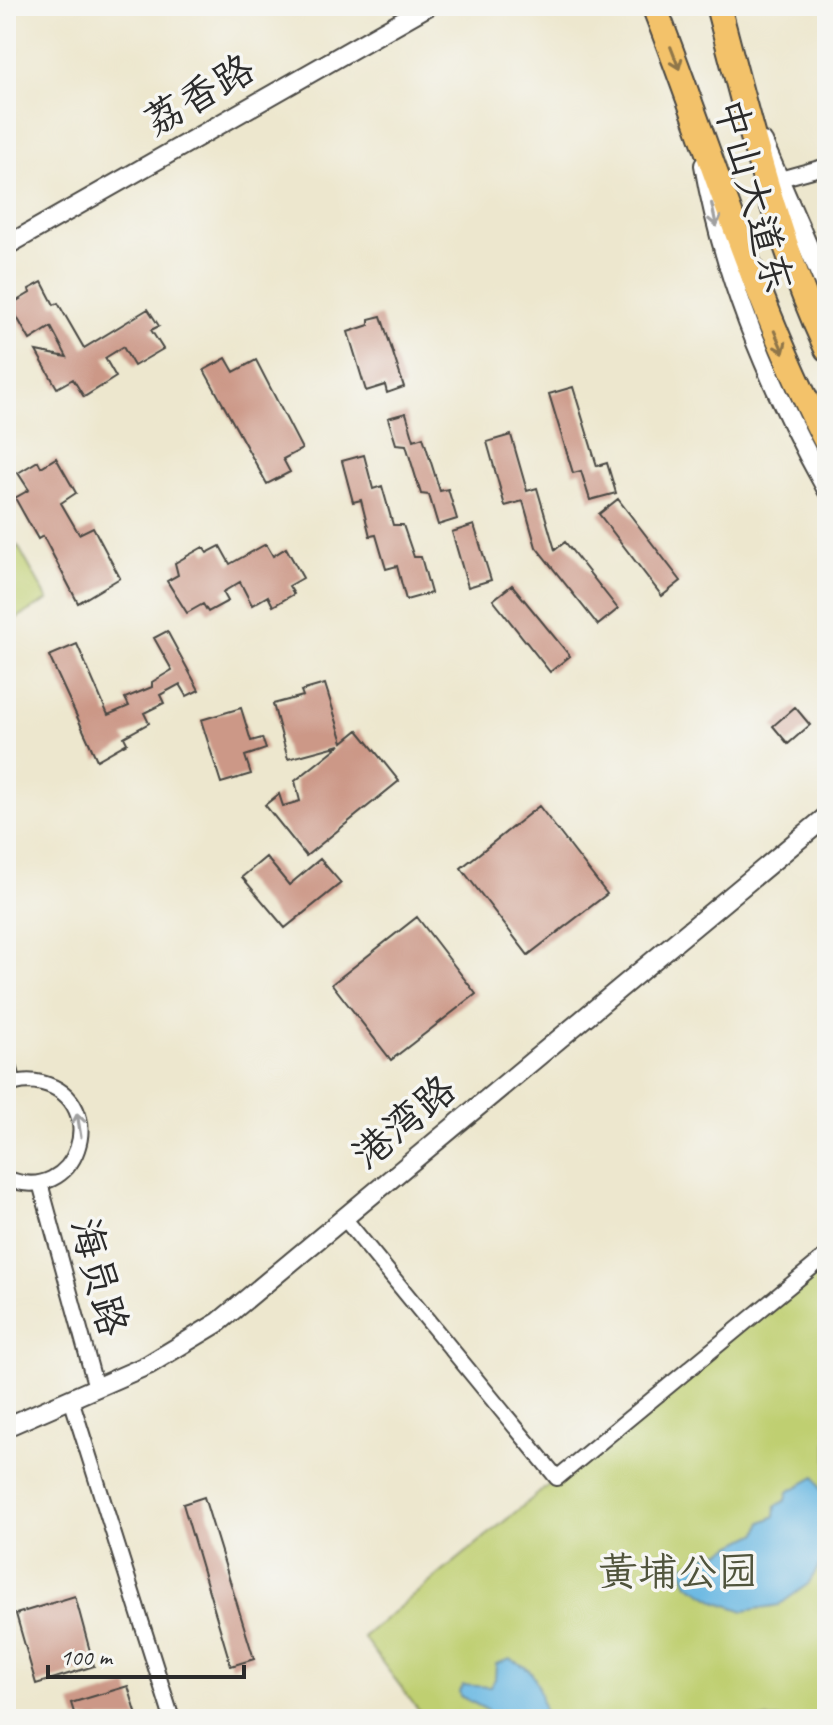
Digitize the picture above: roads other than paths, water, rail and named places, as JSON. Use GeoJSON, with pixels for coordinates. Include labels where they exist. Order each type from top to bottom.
{"type":"FeatureCollection","features":[{"type":"Feature","properties":{"kind":"highway","name":"中山大道东"},"geometry":{"type":"LineString","coordinates":[[654,6],[695,111]]}},
{"type":"Feature","properties":{"kind":"highway","name":"中山大道东"},"geometry":{"type":"LineString","coordinates":[[718,6],[741,94]]}},
{"type":"Feature","properties":{"kind":"highway"},"geometry":{"type":"LineString","coordinates":[[741,94],[778,224],[827,349]]}},
{"type":"Feature","properties":{"kind":"highway"},"geometry":{"type":"LineString","coordinates":[[695,111],[760,295],[827,443]]}},
{"type":"Feature","properties":{"kind":"street","name":"荔香路"},"geometry":{"type":"LineString","coordinates":[[6,246],[428,6]]}},
{"type":"Feature","properties":{"kind":"street","name":"中山大道东"},"geometry":{"type":"LineString","coordinates":[[741,94],[827,290]]}},
{"type":"Feature","properties":{"kind":"street","name":"中山大道东"},"geometry":{"type":"LineString","coordinates":[[695,111],[713,215],[727,267],[778,393],[827,490]]}},
{"type":"Feature","properties":{"kind":"street"},"geometry":{"type":"LineString","coordinates":[[780,179],[827,166]]}},
{"type":"Feature","properties":{"kind":"street","name":"港湾路"},"geometry":{"type":"LineString","coordinates":[[6,1427],[148,1365],[219,1322],[824,817]]}},
{"type":"Feature","properties":{"kind":"street"},"geometry":{"type":"LineString","coordinates":[[6,1055],[10,1085],[34,1081],[50,1085],[64,1094],[75,1107],[81,1123],[81,1140],[76,1156],[65,1170],[51,1180],[40,1183],[18,1183],[6,1178]]}},
{"type":"Feature","properties":{"kind":"street","name":"海员路"},"geometry":{"type":"LineString","coordinates":[[40,1183],[96,1388]]}},
{"type":"Feature","properties":{"kind":"street"},"geometry":{"type":"LineString","coordinates":[[344,1218],[557,1478],[827,1255]]}},
{"type":"Feature","properties":{"kind":"street"},"geometry":{"type":"LineString","coordinates":[[71,1399],[172,1719]]}},
{"type":"Feature","properties":{"kind":"water"},"geometry":{"type":"Polygon","coordinates":[[[815,1477],[827,1502],[826,1555],[808,1584],[779,1605],[744,1611],[718,1602],[688,1584],[681,1567],[758,1533],[762,1522],[775,1516],[776,1506],[786,1500],[788,1492],[815,1477]]]}},
{"type":"Feature","properties":{"kind":"water"},"geometry":{"type":"Polygon","coordinates":[[[510,1659],[527,1669],[536,1680],[545,1714],[543,1719],[492,1719],[487,1710],[460,1696],[463,1685],[490,1687],[495,1679],[496,1664],[510,1659]]]}},
{"type":"Feature","properties":{"kind":"park label","name":"黄埔公园"},"geometry":{"type":"Point","coordinates":[678,1572]}}]}
